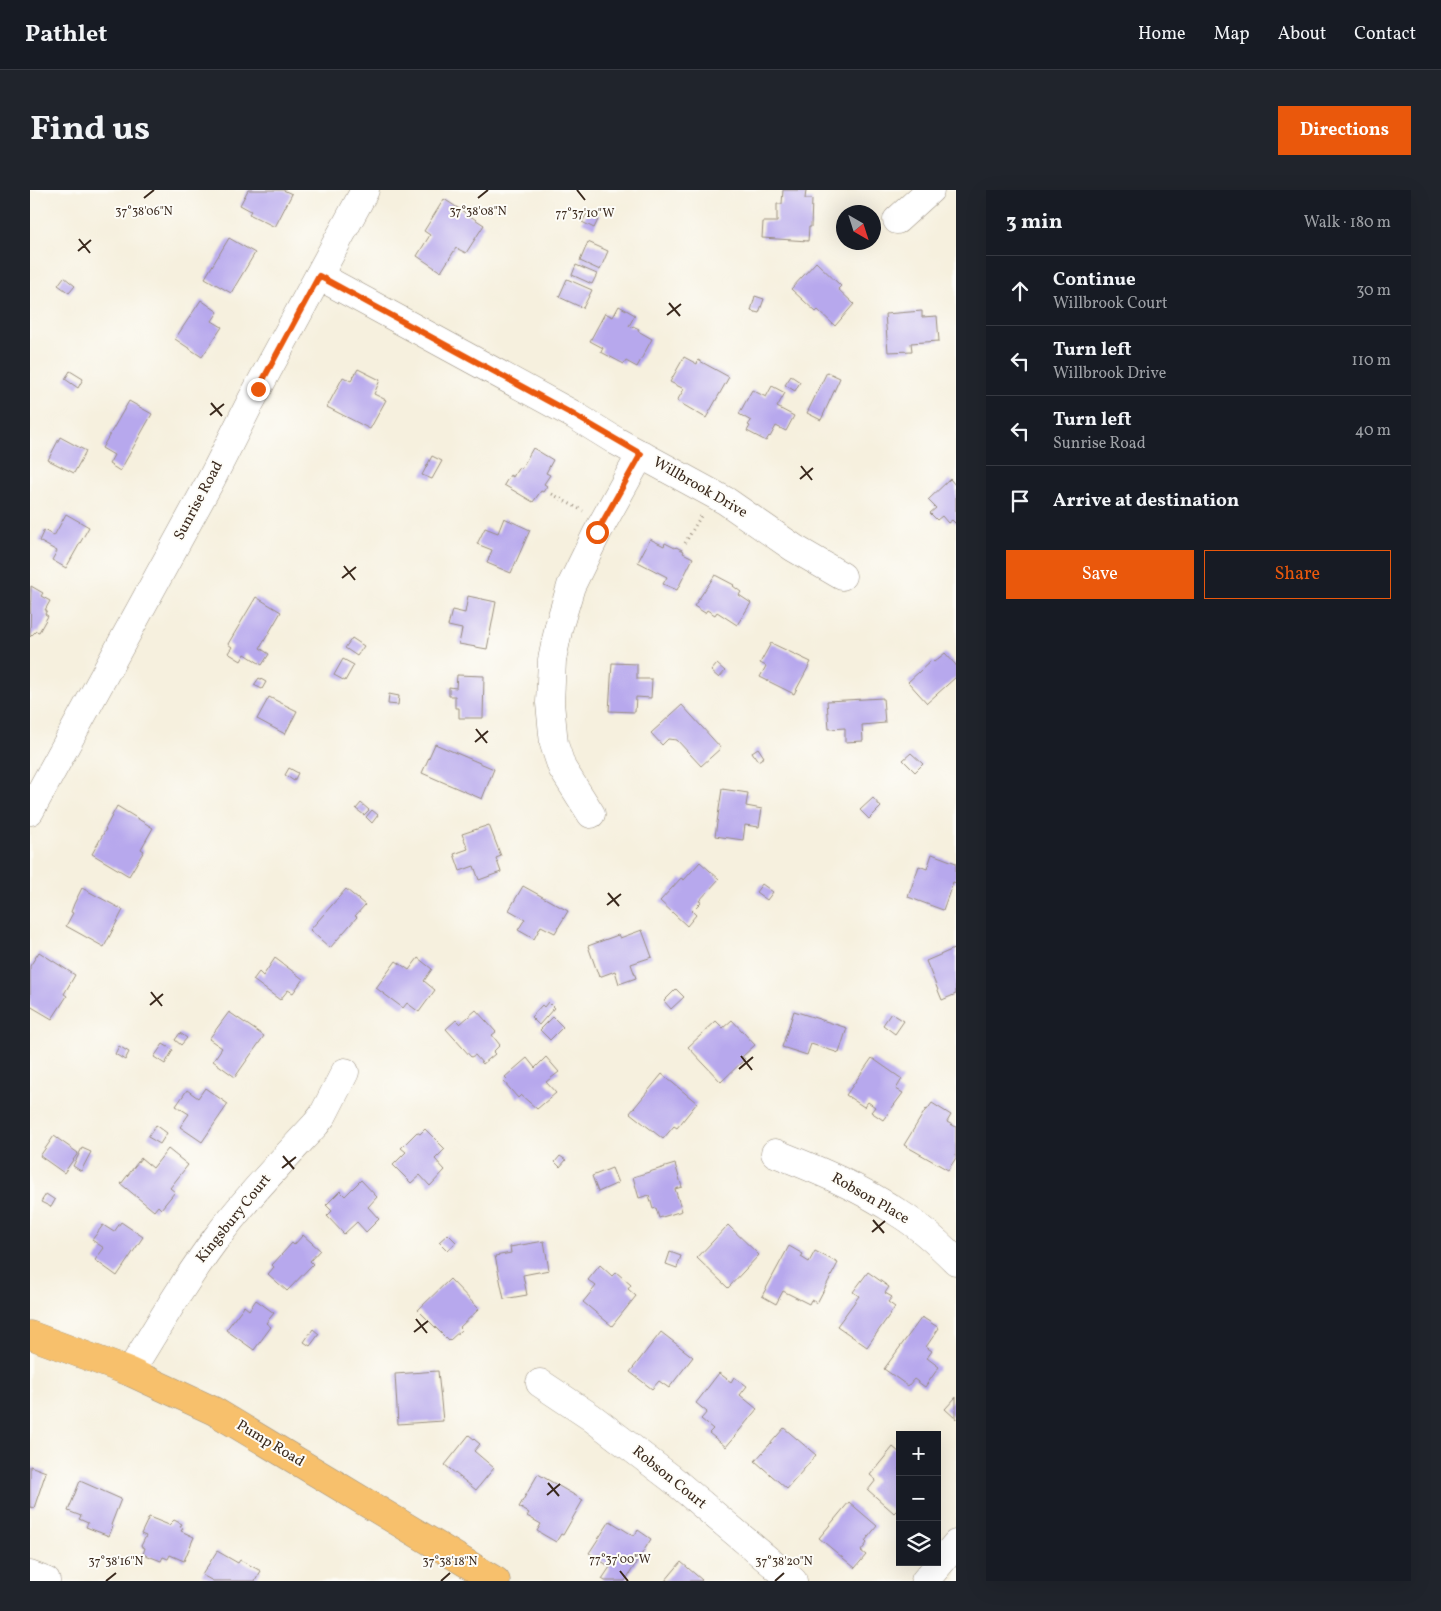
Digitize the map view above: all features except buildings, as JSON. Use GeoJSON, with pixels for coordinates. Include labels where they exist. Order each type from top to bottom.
{"type":"FeatureCollection","features":[{"type":"Feature","properties":{"kind":"main road","name":"Pump Road"},"geometry":{"type":"LineString","coordinates":[[30,1335],[130,1372],[214,1411],[496,1581]]}},
{"type":"Feature","properties":{"kind":"street","name":"Sunrise Road"},"geometry":{"type":"LineString","coordinates":[[30,810],[203,494],[251,401],[366,190]]}},
{"type":"Feature","properties":{"kind":"street"},"geometry":{"type":"LineString","coordinates":[[897,220],[930,190]]}},
{"type":"Feature","properties":{"kind":"street","name":"Willbrook Drive"},"geometry":{"type":"LineString","coordinates":[[319,276],[574,415],[714,494],[794,548],[842,576]]}},
{"type":"Feature","properties":{"kind":"street"},"geometry":{"type":"LineString","coordinates":[[591,814],[562,768],[554,744],[550,703],[552,660],[559,626],[571,586],[641,454]]}},
{"type":"Feature","properties":{"kind":"street","name":"Kingsbury Court"},"geometry":{"type":"LineString","coordinates":[[130,1372],[192,1271],[247,1198],[323,1115],[345,1072]]}},
{"type":"Feature","properties":{"kind":"street","name":"Robson Place"},"geometry":{"type":"LineString","coordinates":[[775,1153],[854,1186],[900,1214],[935,1240],[956,1261]]}},
{"type":"Feature","properties":{"kind":"street","name":"Robson Court"},"geometry":{"type":"LineString","coordinates":[[540,1383],[591,1417],[671,1478],[793,1581]]}},
{"type":"Feature","properties":{"kind":"street"},"geometry":{"type":"LineString","coordinates":[[925,1581],[956,1544]]}},
{"type":"Feature","properties":{"kind":"street"},"geometry":{"type":"LineString","coordinates":[[30,1575],[46,1581]]}},
{"type":"Feature","properties":{"kind":"path"},"geometry":{"type":"LineString","coordinates":[[552,494],[603,523]]}},
{"type":"Feature","properties":{"kind":"path"},"geometry":{"type":"LineString","coordinates":[[685,543],[714,494]]}},
{"type":"Feature","properties":{"kind":"route"},"geometry":{"type":"LineString","coordinates":[[258,389],[319,276],[574,415],[641,454],[597,532]]}}]}
